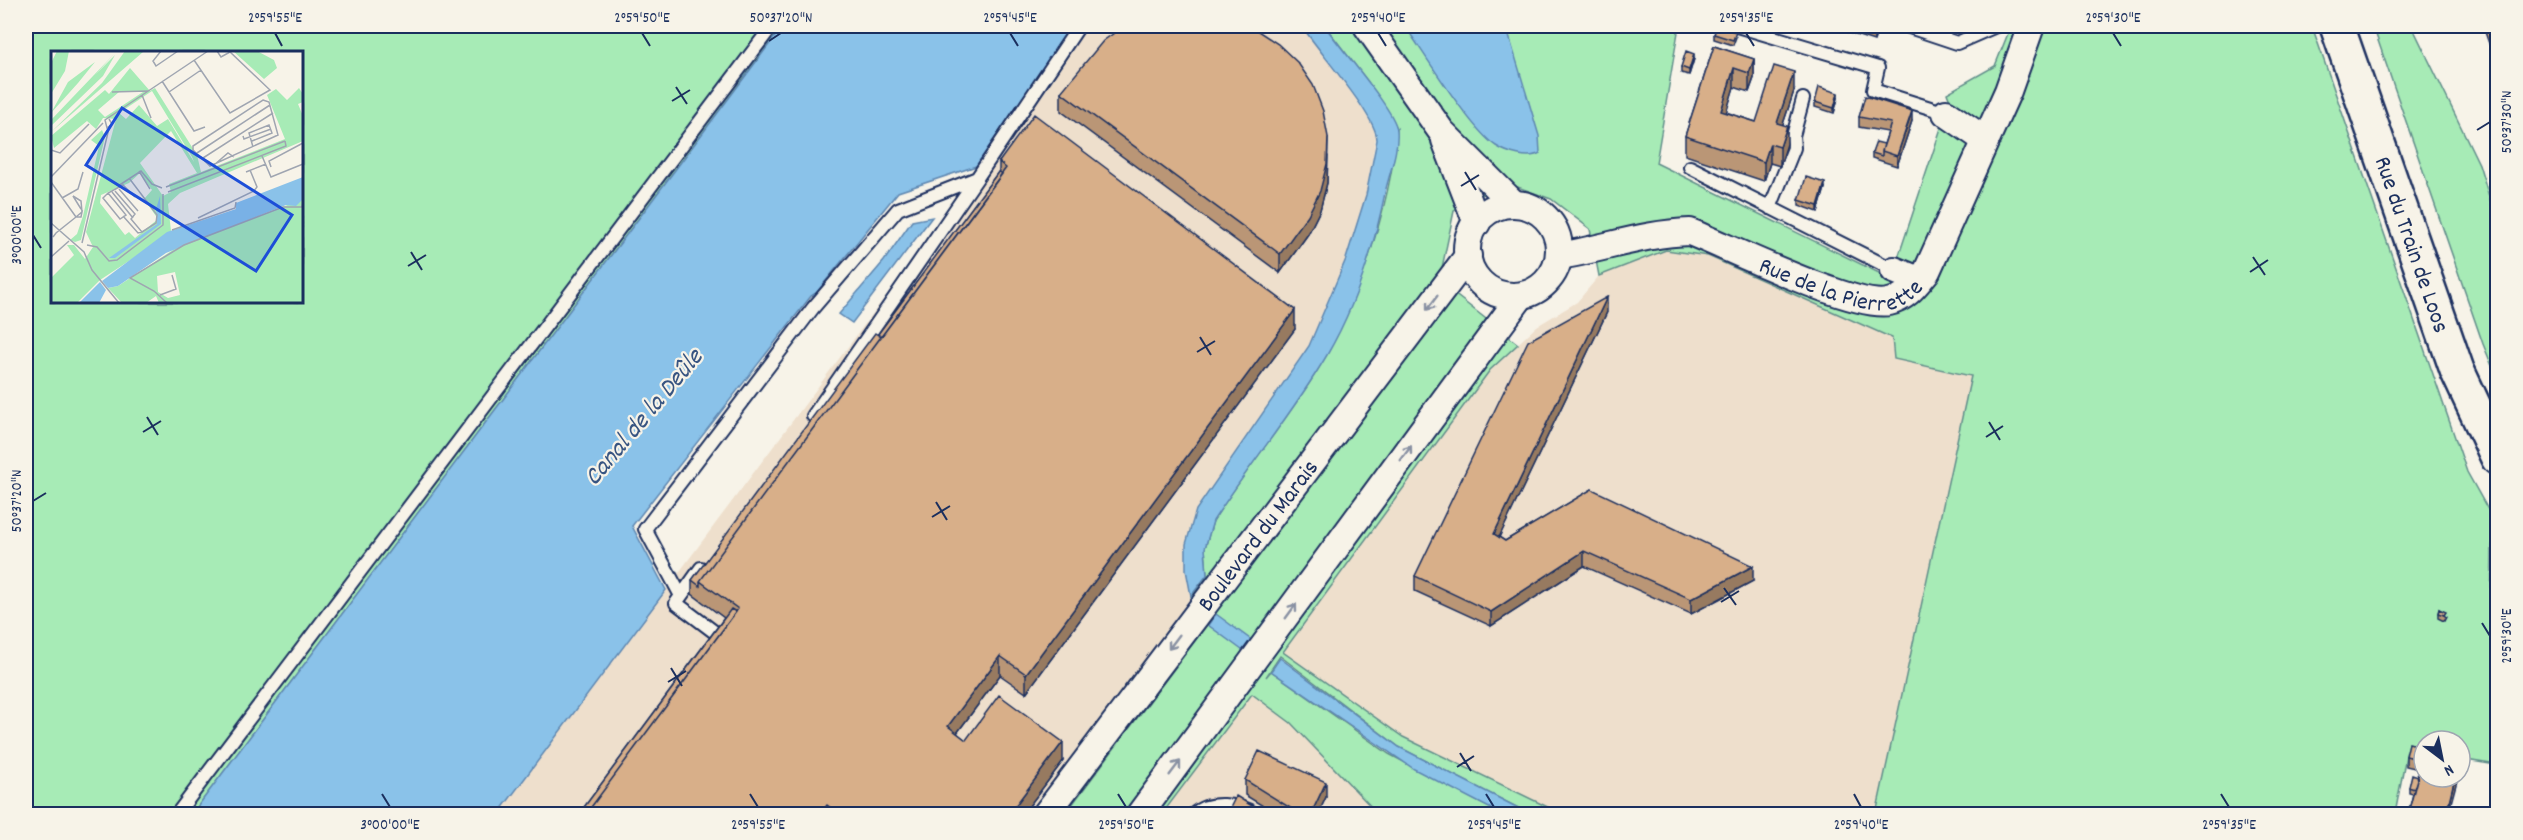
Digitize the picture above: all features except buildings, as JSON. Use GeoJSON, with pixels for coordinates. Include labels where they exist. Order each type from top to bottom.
{"type":"FeatureCollection","features":[{"type":"Feature","properties":{"kind":"street"},"geometry":{"type":"LineString","coordinates":[[1367,26],[1442,131],[1514,204]]}},
{"type":"Feature","properties":{"kind":"street","name":"Rue de la Pierrette"},"geometry":{"type":"LineString","coordinates":[[1559,256],[1609,248],[1668,232],[1690,231],[1854,300],[1886,303],[1897,300],[1909,293],[1927,271],[2008,91],[2031,26]]}},
{"type":"Feature","properties":{"kind":"street","name":"Rue du Train de Loos"},"geometry":{"type":"LineString","coordinates":[[2337,26],[2457,370],[2498,458]]}},
{"type":"Feature","properties":{"kind":"street"},"geometry":{"type":"LineString","coordinates":[[1946,113],[1985,140]]}},
{"type":"Feature","properties":{"kind":"street"},"geometry":{"type":"LineString","coordinates":[[1442,131],[1477,223]]}},
{"type":"Feature","properties":{"kind":"street"},"geometry":{"type":"LineString","coordinates":[[1514,204],[1529,207],[1548,220],[1558,240],[1559,256],[1555,270],[1547,282],[1535,291],[1521,296],[1506,296],[1492,291],[1480,282],[1472,270],[1468,256],[1471,233],[1477,223],[1494,209],[1514,204]]}},
{"type":"Feature","properties":{"kind":"street","name":"Boulevard du Marais"},"geometry":{"type":"LineString","coordinates":[[1046,814],[1468,256]]}},
{"type":"Feature","properties":{"kind":"street"},"geometry":{"type":"LineString","coordinates":[[1894,270],[1919,280]]}},
{"type":"Feature","properties":{"kind":"street"},"geometry":{"type":"LineString","coordinates":[[1140,814],[1521,296]]}},
{"type":"Feature","properties":{"kind":"lane"},"geometry":{"type":"LineString","coordinates":[[177,814],[772,26]]}},
{"type":"Feature","properties":{"kind":"lane"},"geometry":{"type":"LineString","coordinates":[[806,425],[855,359],[1079,26]]}},
{"type":"Feature","properties":{"kind":"lane"},"geometry":{"type":"LineString","coordinates":[[1737,26],[1775,31],[1878,68],[1873,90],[1946,113]]}},
{"type":"Feature","properties":{"kind":"lane"},"geometry":{"type":"LineString","coordinates":[[1906,26],[1957,42],[1996,26]]}},
{"type":"Feature","properties":{"kind":"lane"},"geometry":{"type":"LineString","coordinates":[[1770,208],[1794,148],[1793,136],[1803,99]]}},
{"type":"Feature","properties":{"kind":"lane"},"geometry":{"type":"LineString","coordinates":[[1690,167],[1894,270]]}},
{"type":"Feature","properties":{"kind":"lane"},"geometry":{"type":"LineString","coordinates":[[681,596],[645,529],[813,308],[898,209],[977,178]]}},
{"type":"Feature","properties":{"kind":"lane"},"geometry":{"type":"LineString","coordinates":[[706,656],[721,637],[676,603],[709,558]]}},
{"type":"Feature","properties":{"kind":"lane"},"geometry":{"type":"LineString","coordinates":[[1194,814],[1200,809],[1223,805],[1249,810],[1255,814]]}},
{"type":"Feature","properties":{"kind":"shaded area"},"geometry":{"type":"Polygon","coordinates":[[[1072,26],[1302,26],[1353,94],[1377,132],[1366,195],[1346,259],[1309,346],[1196,510],[1186,570],[1191,596],[1208,625],[1064,814],[498,814],[892,288],[1072,26]]]}},
{"type":"Feature","properties":{"kind":"shaded area"},"geometry":{"type":"Polygon","coordinates":[[[1666,250],[1708,256],[1971,376],[1876,814],[1562,814],[1403,737],[1283,652],[1490,370],[1537,326],[1577,302],[1599,276],[1666,250]]]}},
{"type":"Feature","properties":{"kind":"shaded area"},"geometry":{"type":"Polygon","coordinates":[[[1252,694],[1291,723],[1378,814],[1162,814],[1252,694]]]}},
{"type":"Feature","properties":{"kind":"green space"},"geometry":{"type":"Polygon","coordinates":[[[26,26],[783,26],[192,814],[26,814],[26,26]]]}},
{"type":"Feature","properties":{"kind":"green space"},"geometry":{"type":"Polygon","coordinates":[[[1325,26],[1679,26],[1656,163],[1891,279],[1950,101],[1947,93],[1995,66],[2011,26],[2312,26],[2467,472],[2496,524],[2492,547],[2491,615],[2498,628],[2497,765],[2472,761],[2472,729],[2412,729],[2412,751],[2407,750],[2395,814],[1876,814],[1971,376],[1894,359],[1892,338],[1708,256],[1666,250],[1599,276],[1590,229],[1551,199],[1504,182],[1454,211],[1439,282],[1518,344],[1490,370],[1283,652],[1403,737],[1562,814],[1530,814],[1399,747],[1280,656],[1266,677],[1271,671],[1389,754],[1501,814],[1378,814],[1291,723],[1252,694],[1162,814],[1065,814],[1207,625],[1191,596],[1207,575],[1205,548],[1213,521],[1310,382],[1341,326],[1355,293],[1368,260],[1387,192],[1397,128],[1368,82],[1325,26]]]}},
{"type":"Feature","properties":{"kind":"green space"},"geometry":{"type":"Polygon","coordinates":[[[2373,26],[2412,26],[2479,164],[2497,222],[2497,378],[2483,344],[2373,26]]]}},
{"type":"Feature","properties":{"kind":"water","name":"Canal de la Deûle"},"geometry":{"type":"Polygon","coordinates":[[[783,26],[1072,26],[976,166],[898,192],[816,293],[811,296],[632,526],[666,590],[498,814],[192,814],[783,26]]]}},
{"type":"Feature","properties":{"kind":"water"},"geometry":{"type":"Polygon","coordinates":[[[1302,26],[1325,26],[1377,94],[1387,108],[1397,130],[1395,154],[1369,255],[1346,317],[1314,376],[1213,521],[1205,548],[1207,575],[1191,596],[1186,570],[1186,544],[1196,510],[1309,346],[1346,259],[1366,195],[1377,140],[1367,115],[1302,26]]]}},
{"type":"Feature","properties":{"kind":"water"},"geometry":{"type":"Polygon","coordinates":[[[1405,26],[1506,26],[1539,136],[1540,153],[1524,156],[1512,153],[1496,146],[1486,137],[1461,108],[1405,26]]]}},
{"type":"Feature","properties":{"kind":"water"},"geometry":{"type":"Polygon","coordinates":[[[932,217],[852,323],[839,314],[884,261],[912,221],[932,217]]]}},
{"type":"Feature","properties":{"kind":"water"},"geometry":{"type":"Polygon","coordinates":[[[1216,614],[1254,642],[1246,653],[1208,625],[1216,614]]]}},
{"type":"Feature","properties":{"kind":"water"},"geometry":{"type":"Polygon","coordinates":[[[1280,658],[1399,747],[1530,814],[1501,814],[1414,769],[1271,671],[1280,658]]]}}]}
